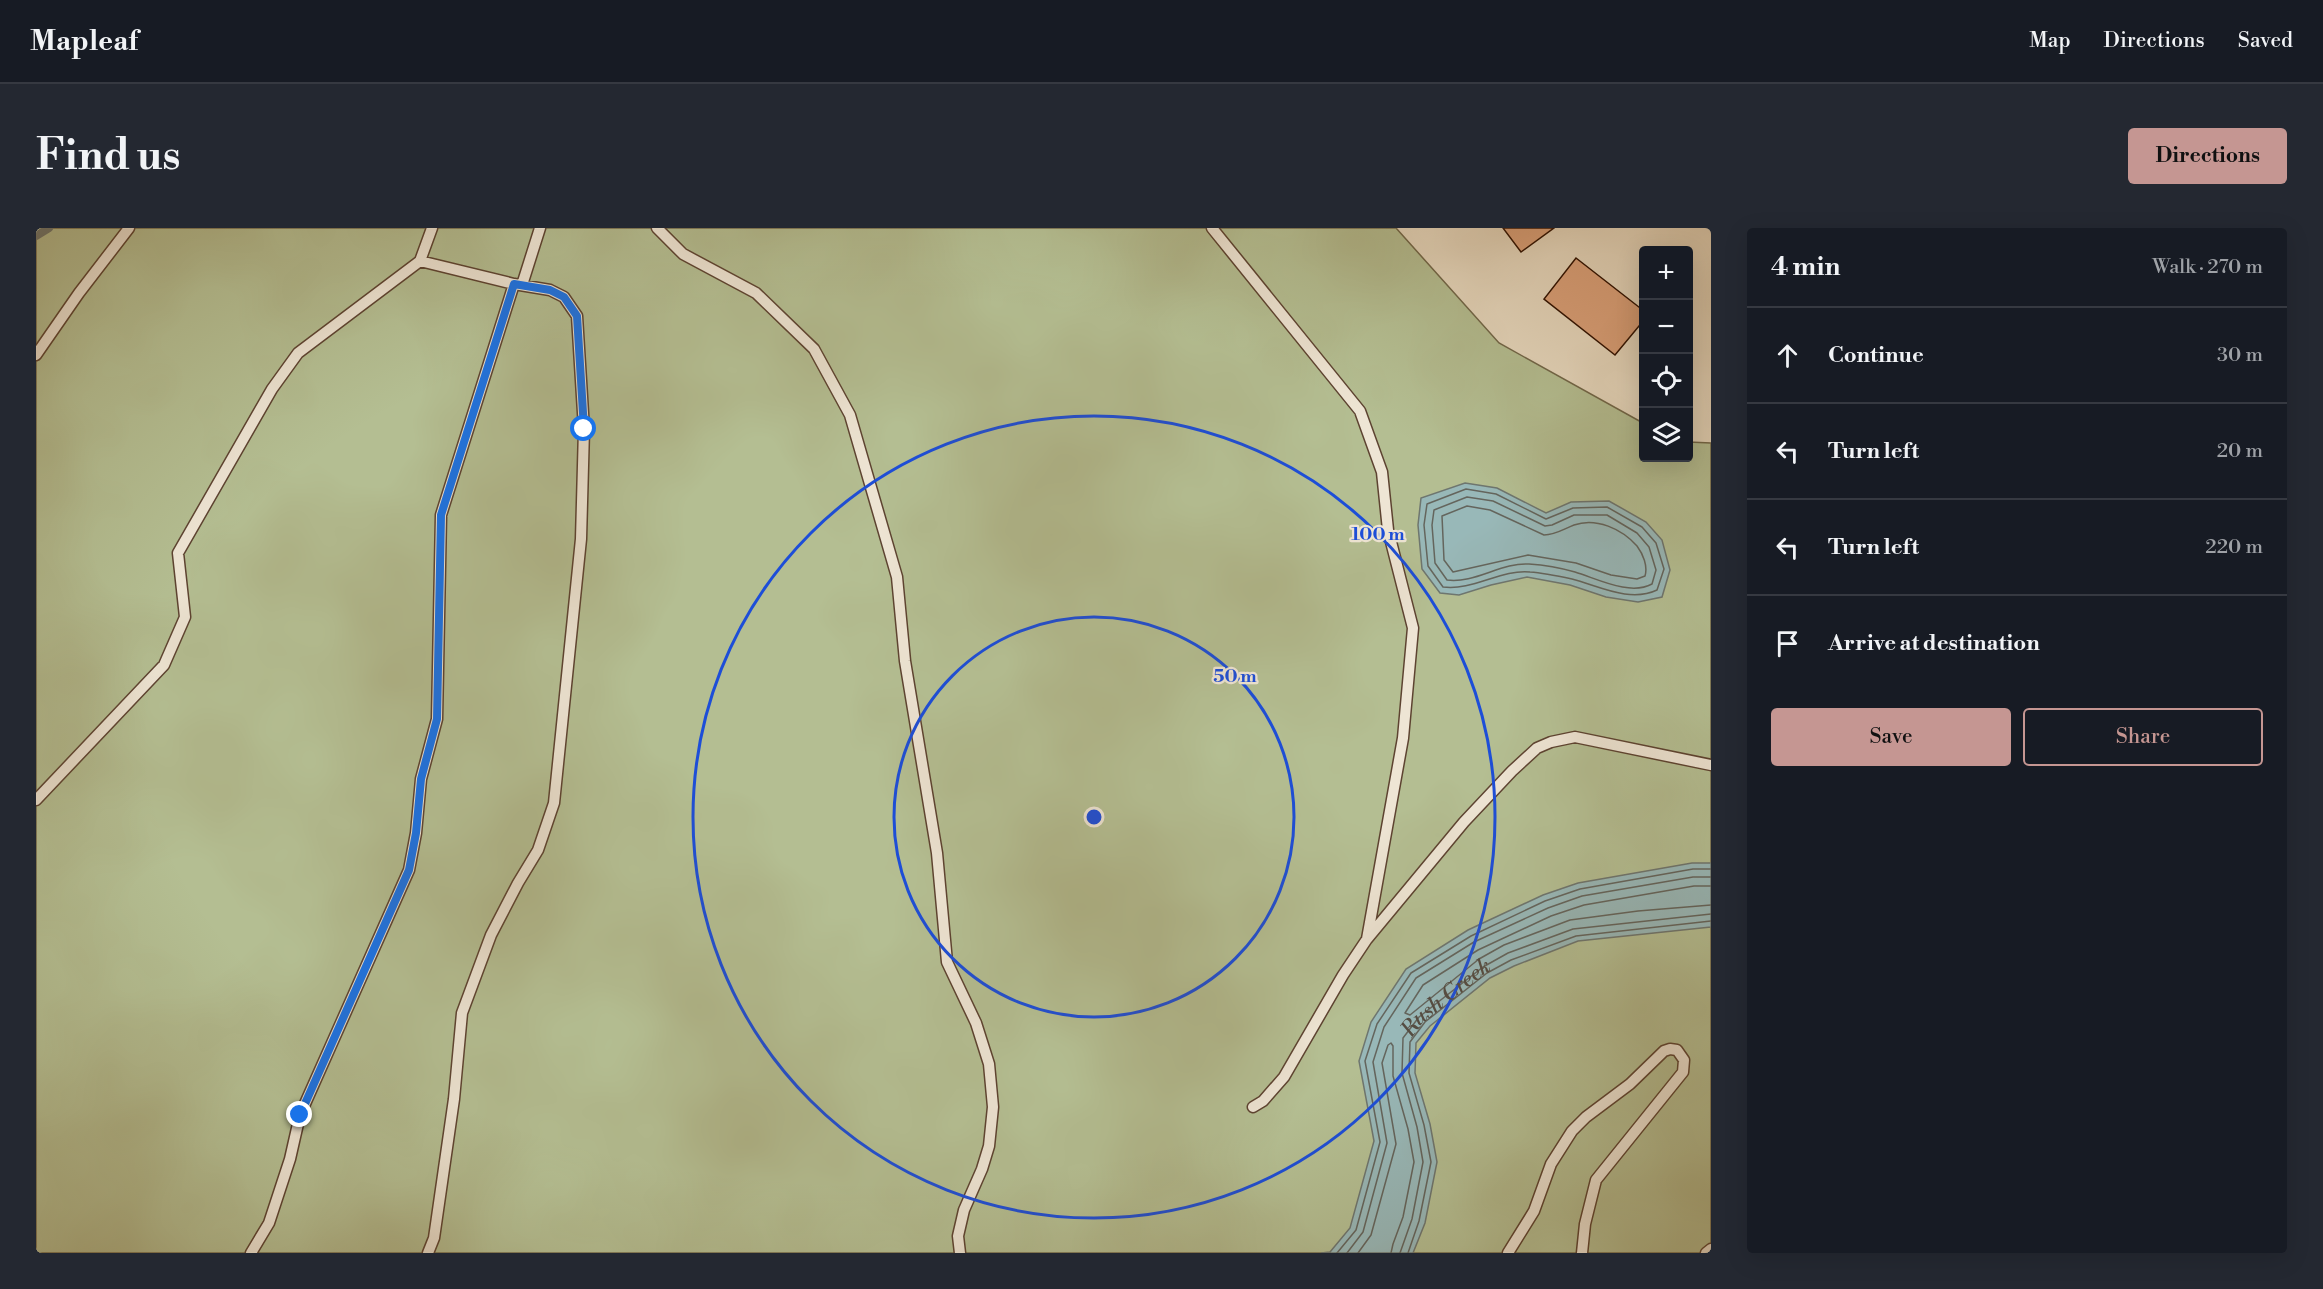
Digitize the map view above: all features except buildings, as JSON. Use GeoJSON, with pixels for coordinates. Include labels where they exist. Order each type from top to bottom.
{"type":"FeatureCollection","features":[{"type":"Feature","properties":{"kind":"lane"},"geometry":{"type":"LineString","coordinates":[[36,356],[79,293],[129,228]]}},
{"type":"Feature","properties":{"kind":"lane"},"geometry":{"type":"LineString","coordinates":[[36,800],[164,665],[185,617],[178,553],[272,389],[298,353],[420,261],[432,228]]}},
{"type":"Feature","properties":{"kind":"lane"},"geometry":{"type":"LineString","coordinates":[[251,1253],[270,1223],[290,1159],[300,1115],[409,870],[416,833],[421,779],[437,719],[441,515],[518,284],[540,228]]}},
{"type":"Feature","properties":{"kind":"lane"},"geometry":{"type":"LineString","coordinates":[[657,228],[683,254],[756,293],[814,349],[850,415],[897,577],[905,661],[937,853],[947,962],[976,1023],[989,1064],[993,1107],[989,1146],[982,1169],[964,1210],[958,1236],[960,1253]]}},
{"type":"Feature","properties":{"kind":"lane"},"geometry":{"type":"LineString","coordinates":[[1212,228],[1360,411],[1382,472],[1388,530],[1413,628],[1403,738],[1367,939]]}},
{"type":"Feature","properties":{"kind":"lane"},"geometry":{"type":"LineString","coordinates":[[420,261],[550,290],[564,297],[577,316],[584,429],[581,539],[554,803],[538,850],[491,935],[462,1013],[454,1099],[434,1238],[428,1253]]}},
{"type":"Feature","properties":{"kind":"lane"},"geometry":{"type":"LineString","coordinates":[[1253,1107],[1263,1101],[1284,1077],[1343,975],[1367,939],[1464,822],[1537,748],[1551,742],[1575,737],[1711,765]]}},
{"type":"Feature","properties":{"kind":"lane"},"geometry":{"type":"LineString","coordinates":[[1508,1253],[1534,1211],[1551,1164],[1572,1131],[1586,1117],[1630,1084],[1664,1051],[1677,1050],[1684,1060],[1683,1072],[1596,1180],[1585,1224],[1582,1253]]}},
{"type":"Feature","properties":{"kind":"lane"},"geometry":{"type":"LineString","coordinates":[[1706,1253],[1711,1249]]}},
{"type":"Feature","properties":{"kind":"green space"},"geometry":{"type":"Polygon","coordinates":[[[36,228],[1396,228],[1499,343],[1639,421],[1639,462],[1693,462],[1693,442],[1711,443],[1711,1253],[36,1253],[36,228]]]}},
{"type":"Feature","properties":{"kind":"water"},"geometry":{"type":"Polygon","coordinates":[[[1465,483],[1497,488],[1546,513],[1571,502],[1609,501],[1646,522],[1662,540],[1670,570],[1662,597],[1638,602],[1606,597],[1570,585],[1527,577],[1459,595],[1440,593],[1422,569],[1418,525],[1421,498],[1465,483]]]}},
{"type":"Feature","properties":{"kind":"water","name":"Rush Creek"},"geometry":{"type":"Polygon","coordinates":[[[1692,863],[1711,863],[1711,927],[1578,941],[1490,978],[1430,1026],[1416,1043],[1415,1073],[1430,1124],[1437,1162],[1425,1223],[1413,1253],[1321,1253],[1330,1252],[1350,1228],[1374,1141],[1359,1061],[1371,1022],[1406,969],[1468,930],[1543,895],[1578,883],[1692,863]]]}},
{"type":"Feature","properties":{"kind":"waterway"},"geometry":{"type":"LineString","coordinates":[[36,236],[49,228]]}},
{"type":"Feature","properties":{"kind":"route"},"geometry":{"type":"LineString","coordinates":[[300,1115],[409,870],[416,833],[421,779],[437,719],[441,515],[514,284],[550,290],[564,297],[577,316],[584,429]]}}]}
